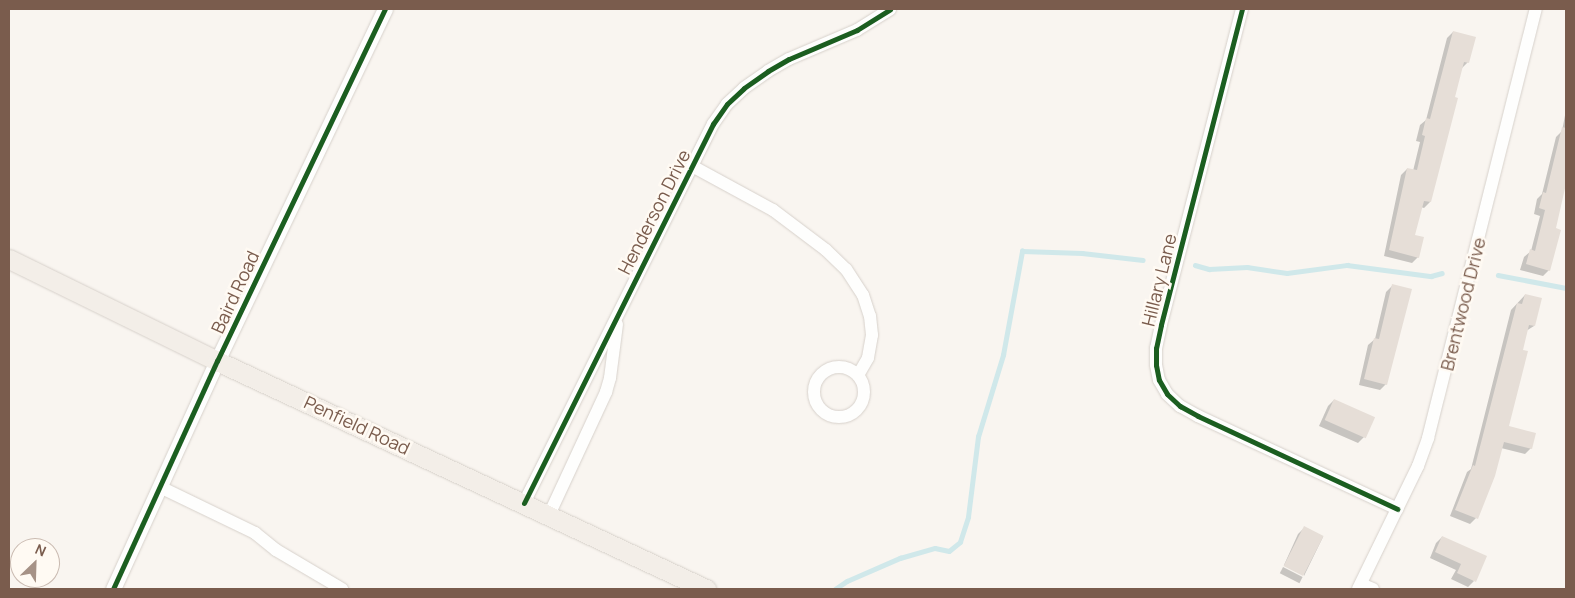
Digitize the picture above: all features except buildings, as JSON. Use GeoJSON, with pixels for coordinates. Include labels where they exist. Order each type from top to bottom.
{"type":"FeatureCollection","features":[{"type":"Feature","properties":{"kind":"main road","name":"Penfield Road"},"geometry":{"type":"LineString","coordinates":[[9,259],[217,361],[706,589]]}},
{"type":"Feature","properties":{"kind":"street","name":"Baird Road"},"geometry":{"type":"LineString","coordinates":[[114,589],[217,361],[385,9]]}},
{"type":"Feature","properties":{"kind":"street","name":"Henderson Drive"},"geometry":{"type":"LineString","coordinates":[[524,503],[713,124],[727,104],[744,88],[789,59],[857,30],[890,9]]}},
{"type":"Feature","properties":{"kind":"street","name":"Hillary Lane"},"geometry":{"type":"LineString","coordinates":[[1242,9],[1161,325],[1156,348],[1156,366],[1160,380],[1167,394],[1180,406],[1198,416],[1397,509]]}},
{"type":"Feature","properties":{"kind":"street","name":"Brentwood Drive"},"geometry":{"type":"LineString","coordinates":[[1360,586],[1418,466],[1436,412],[1536,9]]}},
{"type":"Feature","properties":{"kind":"street"},"geometry":{"type":"LineString","coordinates":[[692,166],[772,210],[826,250],[846,269],[863,295],[870,316],[872,335],[868,358],[858,375]]}},
{"type":"Feature","properties":{"kind":"street","name":"Henderson Drive"},"geometry":{"type":"LineString","coordinates":[[549,515],[606,392],[610,378],[618,314]]}},
{"type":"Feature","properties":{"kind":"street"},"geometry":{"type":"LineString","coordinates":[[160,487],[255,533],[276,550],[342,589]]}},
{"type":"Feature","properties":{"kind":"street"},"geometry":{"type":"LineString","coordinates":[[1360,586],[1373,589]]}},
{"type":"Feature","properties":{"kind":"waterway"},"geometry":{"type":"LineString","coordinates":[[835,589],[847,581],[900,558],[935,548],[949,551],[960,542],[968,517],[978,437],[1003,355],[1022,251],[1082,253],[1143,260]]}},
{"type":"Feature","properties":{"kind":"waterway"},"geometry":{"type":"LineString","coordinates":[[1195,265],[1209,269],[1247,267],[1287,273],[1347,265],[1431,276],[1442,273]]}},
{"type":"Feature","properties":{"kind":"waterway"},"geometry":{"type":"LineString","coordinates":[[1498,275],[1566,288]]}},
{"type":"Feature","properties":{"kind":"cycle path"},"geometry":{"type":"LineString","coordinates":[[113,589],[217,361],[385,9]]}},
{"type":"Feature","properties":{"kind":"cycle path"},"geometry":{"type":"LineString","coordinates":[[524,503],[713,124],[727,104],[744,88],[768,71],[789,59],[857,30],[890,9]]}},
{"type":"Feature","properties":{"kind":"cycle path"},"geometry":{"type":"LineString","coordinates":[[1242,9],[1161,325],[1156,348],[1156,365],[1159,380],[1167,394],[1180,406],[1198,416],[1397,509]]}}]}
